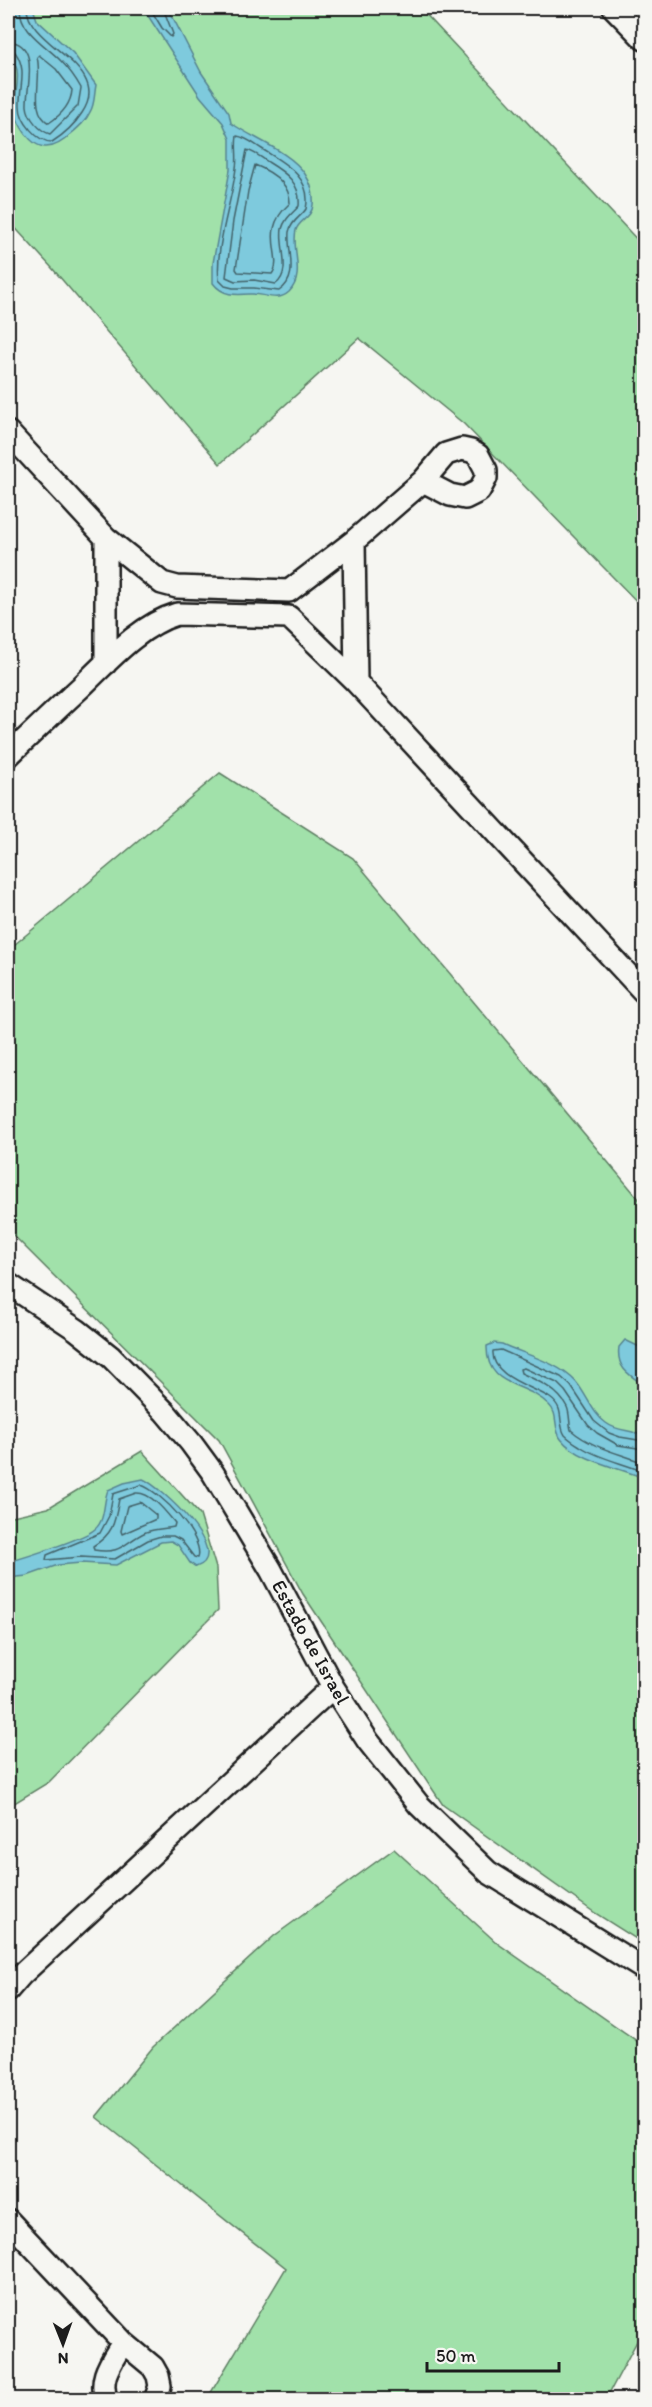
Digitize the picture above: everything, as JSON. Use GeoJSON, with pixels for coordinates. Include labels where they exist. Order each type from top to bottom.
{"type":"FeatureCollection","features":[{"type":"Feature","properties":{"kind":"street"},"geometry":{"type":"LineString","coordinates":[[614,8],[645,39]]}},
{"type":"Feature","properties":{"kind":"street"},"geometry":{"type":"LineString","coordinates":[[8,432],[106,538],[162,583],[177,587],[289,591],[354,541],[423,481]]}},
{"type":"Feature","properties":{"kind":"street"},"geometry":{"type":"LineString","coordinates":[[106,538],[106,663]]}},
{"type":"Feature","properties":{"kind":"street"},"geometry":{"type":"LineString","coordinates":[[354,541],[356,682]]}},
{"type":"Feature","properties":{"kind":"street"},"geometry":{"type":"LineString","coordinates":[[177,587],[177,614]]}},
{"type":"Feature","properties":{"kind":"street"},"geometry":{"type":"LineString","coordinates":[[289,591],[289,617]]}},
{"type":"Feature","properties":{"kind":"street"},"geometry":{"type":"LineString","coordinates":[[8,756],[106,663],[161,618],[177,614],[289,617],[356,682],[645,992]]}},
{"type":"Feature","properties":{"kind":"street","name":"Estado de Israel"},"geometry":{"type":"LineString","coordinates":[[8,1284],[69,1324],[111,1358],[157,1403],[191,1443],[213,1473],[272,1570],[333,1687],[368,1742],[419,1805],[488,1872],[645,1969]]}},
{"type":"Feature","properties":{"kind":"street"},"geometry":{"type":"LineString","coordinates":[[12,1980],[333,1687]]}},
{"type":"Feature","properties":{"kind":"street"},"geometry":{"type":"LineString","coordinates":[[10,2225],[123,2342],[153,2367],[159,2376],[160,2386],[155,2400]]}},
{"type":"Feature","properties":{"kind":"street"},"geometry":{"type":"LineString","coordinates":[[107,2400],[103,2390],[103,2381],[123,2342]]}},
{"type":"Feature","properties":{"kind":"green space"},"geometry":{"type":"Polygon","coordinates":[[[8,8],[420,8],[644,247],[644,609],[464,424],[359,338],[220,464],[8,220],[8,8]]]}},
{"type":"Feature","properties":{"kind":"green space"},"geometry":{"type":"Polygon","coordinates":[[[220,773],[353,858],[644,1205],[644,1944],[595,1913],[443,1805],[303,1594],[219,1440],[8,1230],[8,950],[220,773]]]}},
{"type":"Feature","properties":{"kind":"green space"},"geometry":{"type":"Polygon","coordinates":[[[142,1451],[200,1515],[216,1568],[218,1610],[49,1782],[8,1807],[8,1517],[48,1508],[142,1451]]]}},
{"type":"Feature","properties":{"kind":"green space"},"geometry":{"type":"Polygon","coordinates":[[[394,1849],[497,1943],[644,2046],[644,2328],[606,2399],[207,2399],[286,2268],[96,2117],[153,2047],[274,1936],[394,1849]]]}},
{"type":"Feature","properties":{"kind":"water"},"geometry":{"type":"Polygon","coordinates":[[[8,8],[33,8],[37,20],[73,53],[96,85],[93,106],[86,118],[64,140],[50,147],[43,147],[31,140],[16,116],[17,70],[8,49],[8,8]]]}},
{"type":"Feature","properties":{"kind":"water"},"geometry":{"type":"Polygon","coordinates":[[[143,8],[168,8],[201,72],[229,113],[231,123],[290,159],[299,166],[309,181],[313,205],[308,216],[296,230],[297,278],[289,292],[280,297],[230,294],[213,283],[213,263],[230,170],[230,139],[223,123],[200,96],[143,8]]]}},
{"type":"Feature","properties":{"kind":"water"},"geometry":{"type":"Polygon","coordinates":[[[625,1340],[644,1349],[644,1385],[622,1366],[619,1347],[625,1340]]]}},
{"type":"Feature","properties":{"kind":"water"},"geometry":{"type":"Polygon","coordinates":[[[494,1343],[502,1344],[560,1369],[576,1382],[597,1414],[606,1423],[644,1437],[644,1478],[588,1458],[568,1446],[557,1431],[554,1413],[549,1405],[540,1397],[509,1383],[493,1370],[488,1360],[487,1346],[494,1343]]]}},
{"type":"Feature","properties":{"kind":"water"},"geometry":{"type":"Polygon","coordinates":[[[143,1479],[164,1494],[190,1521],[207,1549],[206,1560],[196,1567],[190,1563],[178,1545],[171,1541],[161,1542],[116,1565],[81,1563],[58,1565],[27,1576],[8,1578],[8,1562],[89,1533],[101,1521],[108,1490],[124,1483],[143,1479]]]}}]}
